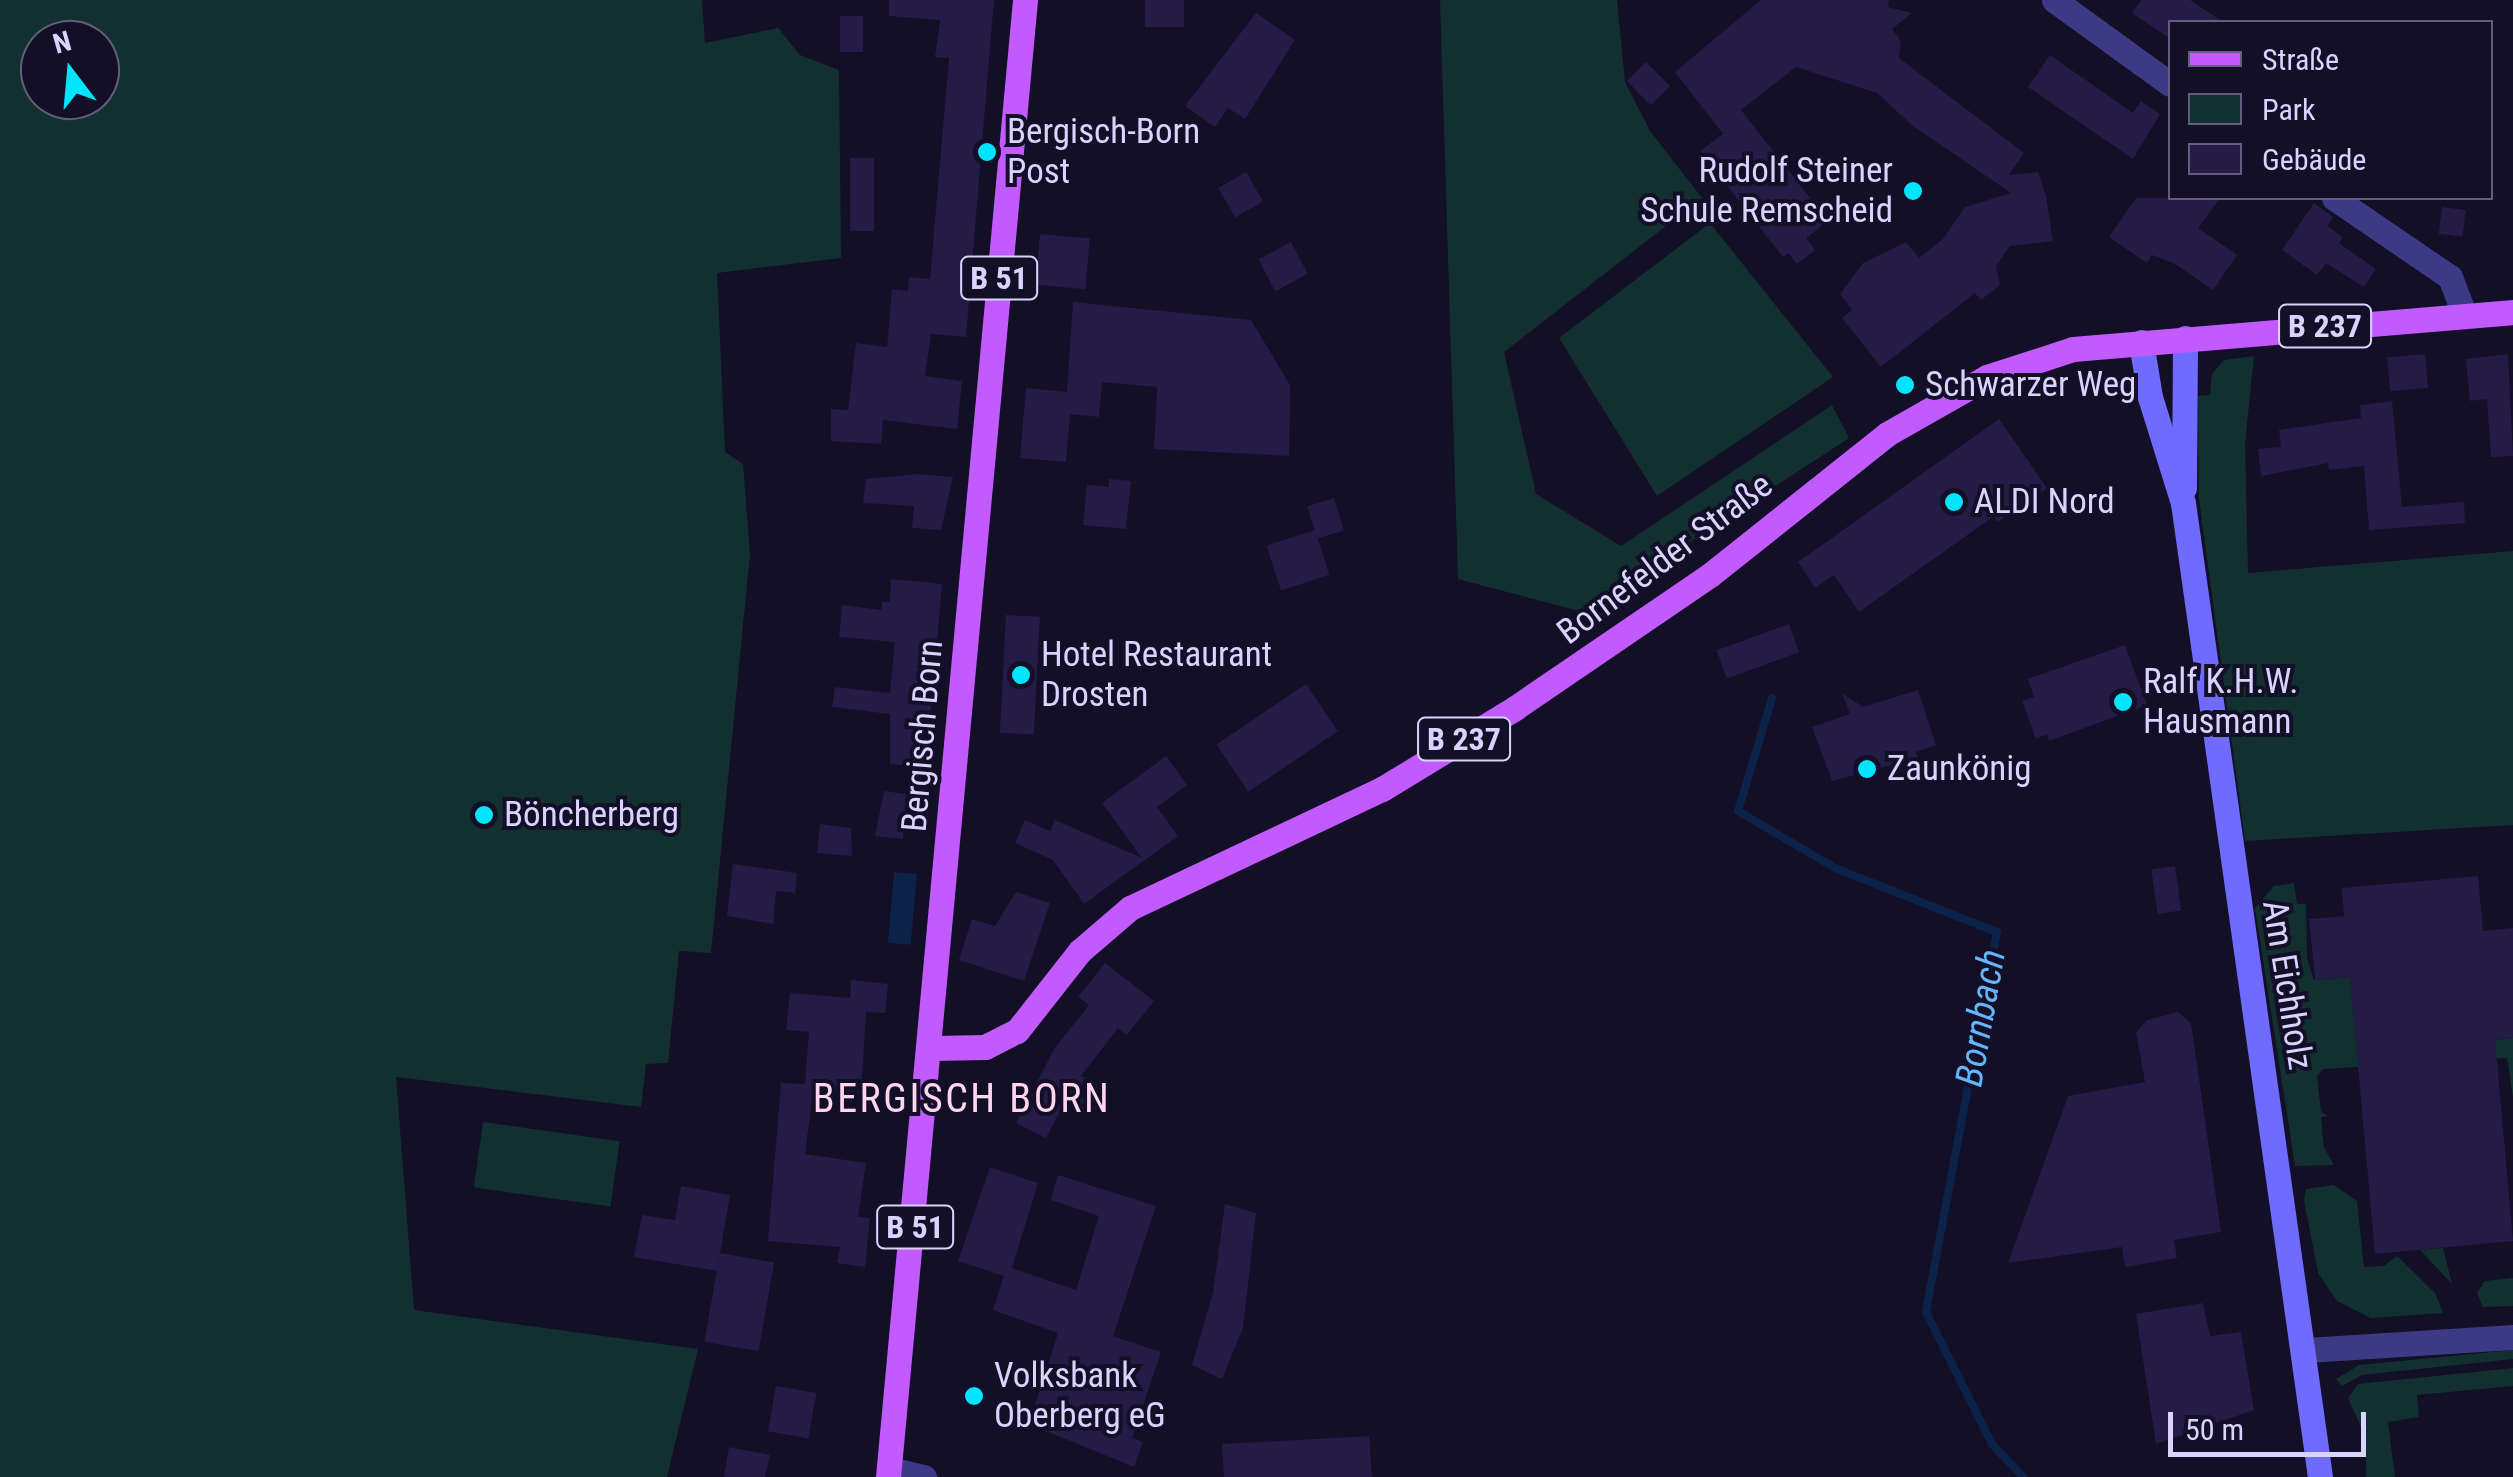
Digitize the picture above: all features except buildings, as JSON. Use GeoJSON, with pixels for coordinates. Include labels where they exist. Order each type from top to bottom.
{"type":"FeatureCollection","features":[{"type":"Feature","properties":{"kind":"main road","name":"Bergisch Born"},"geometry":{"type":"LineString","coordinates":[[888,1473],[933,1048],[1025,0]]}},
{"type":"Feature","properties":{"kind":"main road","name":"Bornefelder Straße"},"geometry":{"type":"LineString","coordinates":[[933,1048],[974,1049],[1017,1031],[1080,951],[1130,908],[1382,790],[1516,708],[1710,575],[1920,413],[2015,364],[2141,342],[2513,312]]}},
{"type":"Feature","properties":{"kind":"main road","name":"Am Eichholz"},"geometry":{"type":"LineString","coordinates":[[2184,338],[2183,503],[2307,1350],[2320,1477]]}},
{"type":"Feature","properties":{"kind":"main road","name":"Am Eichholz"},"geometry":{"type":"LineString","coordinates":[[2141,342],[2150,396],[2183,503]]}},
{"type":"Feature","properties":{"kind":"street"},"geometry":{"type":"LineString","coordinates":[[2054,0],[2168,83]]}},
{"type":"Feature","properties":{"kind":"street"},"geometry":{"type":"LineString","coordinates":[[2337,200],[2450,277],[2465,316]]}},
{"type":"Feature","properties":{"kind":"street"},"geometry":{"type":"LineString","coordinates":[[2307,1350],[2513,1337]]}},
{"type":"Feature","properties":{"kind":"street"},"geometry":{"type":"LineString","coordinates":[[888,1473],[924,1477]]}},
{"type":"Feature","properties":{"kind":"green space"},"geometry":{"type":"Polygon","coordinates":[[[0,0],[702,0],[705,43],[778,28],[800,55],[839,70],[841,258],[717,273],[725,452],[743,464],[750,554],[711,953],[679,951],[668,1063],[646,1064],[641,1107],[396,1077],[414,1310],[698,1349],[667,1477],[0,1477],[0,0]]]}},
{"type":"Feature","properties":{"kind":"green space"},"geometry":{"type":"Polygon","coordinates":[[[1440,0],[1617,0],[1625,82],[1650,131],[1702,198],[1504,352],[1536,494],[1621,546],[1832,405],[1849,438],[1583,612],[1458,579],[1440,0]]]}},
{"type":"Feature","properties":{"kind":"green space"},"geometry":{"type":"Polygon","coordinates":[[[1710,223],[1833,377],[1657,496],[1559,338],[1710,223]]]}},
{"type":"Feature","properties":{"kind":"green space"},"geometry":{"type":"Polygon","coordinates":[[[2254,356],[2245,443],[2248,573],[2513,551],[2513,825],[2245,841],[2199,499],[2198,396],[2210,395],[2212,374],[2224,360],[2254,356]]]}},
{"type":"Feature","properties":{"kind":"green space"},"geometry":{"type":"Polygon","coordinates":[[[2294,883],[2297,904],[2306,904],[2307,958],[2314,980],[2350,977],[2357,1051],[2513,1038],[2513,1098],[2507,1058],[2323,1069],[2317,1076],[2321,1112],[2328,1116],[2321,1117],[2324,1148],[2334,1165],[2295,1166],[2255,908],[2274,886],[2294,883]]]}},
{"type":"Feature","properties":{"kind":"green space"},"geometry":{"type":"Polygon","coordinates":[[[483,1122],[620,1141],[610,1207],[474,1187],[483,1122]]]}},
{"type":"Feature","properties":{"kind":"green space"},"geometry":{"type":"Polygon","coordinates":[[[2334,1185],[2357,1201],[2364,1267],[2384,1266],[2397,1256],[2435,1293],[2443,1313],[2371,1318],[2337,1301],[2318,1273],[2304,1200],[2306,1189],[2334,1185]]]}},
{"type":"Feature","properties":{"kind":"green space"},"geometry":{"type":"Polygon","coordinates":[[[2443,1248],[2452,1284],[2420,1250],[2443,1248]]]}},
{"type":"Feature","properties":{"kind":"green space"},"geometry":{"type":"Polygon","coordinates":[[[2513,1278],[2513,1306],[2483,1307],[2477,1293],[2485,1281],[2513,1278]]]}},
{"type":"Feature","properties":{"kind":"green space"},"geometry":{"type":"Polygon","coordinates":[[[2513,1350],[2513,1359],[2362,1375],[2342,1386],[2336,1379],[2359,1365],[2513,1350]]]}},
{"type":"Feature","properties":{"kind":"green space"},"geometry":{"type":"Polygon","coordinates":[[[2513,1368],[2513,1386],[2417,1395],[2419,1417],[2388,1422],[2395,1477],[2366,1477],[2366,1438],[2348,1398],[2358,1384],[2513,1368]]]}},
{"type":"Feature","properties":{"kind":"water"},"geometry":{"type":"Polygon","coordinates":[[[894,872],[917,874],[911,945],[888,943],[894,872]]]}},
{"type":"Feature","properties":{"kind":"waterway","name":"Bornbach"},"geometry":{"type":"LineString","coordinates":[[1772,698],[1738,811],[1835,868],[1997,932],[1926,1312],[1992,1444],[2023,1477]]}},
{"type":"Feature","properties":{"kind":"place","name":"Bergisch-Born Post"},"geometry":{"type":"Point","coordinates":[987,152]}},
{"type":"Feature","properties":{"kind":"place","name":"Rudolf Steiner Schule Remscheid"},"geometry":{"type":"Point","coordinates":[1913,191]}},
{"type":"Feature","properties":{"kind":"place","name":"Schwarzer Weg"},"geometry":{"type":"Point","coordinates":[1905,385]}},
{"type":"Feature","properties":{"kind":"place","name":"ALDI Nord"},"geometry":{"type":"Point","coordinates":[1954,502]}},
{"type":"Feature","properties":{"kind":"place","name":"Hotel Restaurant Drosten"},"geometry":{"type":"Point","coordinates":[1021,675]}},
{"type":"Feature","properties":{"kind":"place","name":"Ralf K.H.W. Hausmann"},"geometry":{"type":"Point","coordinates":[2123,702]}},
{"type":"Feature","properties":{"kind":"place","name":"Zaunkönig"},"geometry":{"type":"Point","coordinates":[1867,769]}},
{"type":"Feature","properties":{"kind":"place","name":"Böncherberg"},"geometry":{"type":"Point","coordinates":[484,815]}},
{"type":"Feature","properties":{"kind":"place","name":"Volksbank Oberberg eG"},"geometry":{"type":"Point","coordinates":[974,1396]}},
{"type":"Feature","properties":{"kind":"district","name":"BERGISCH BORN"},"geometry":{"type":"Point","coordinates":[962,1099]}}]}
